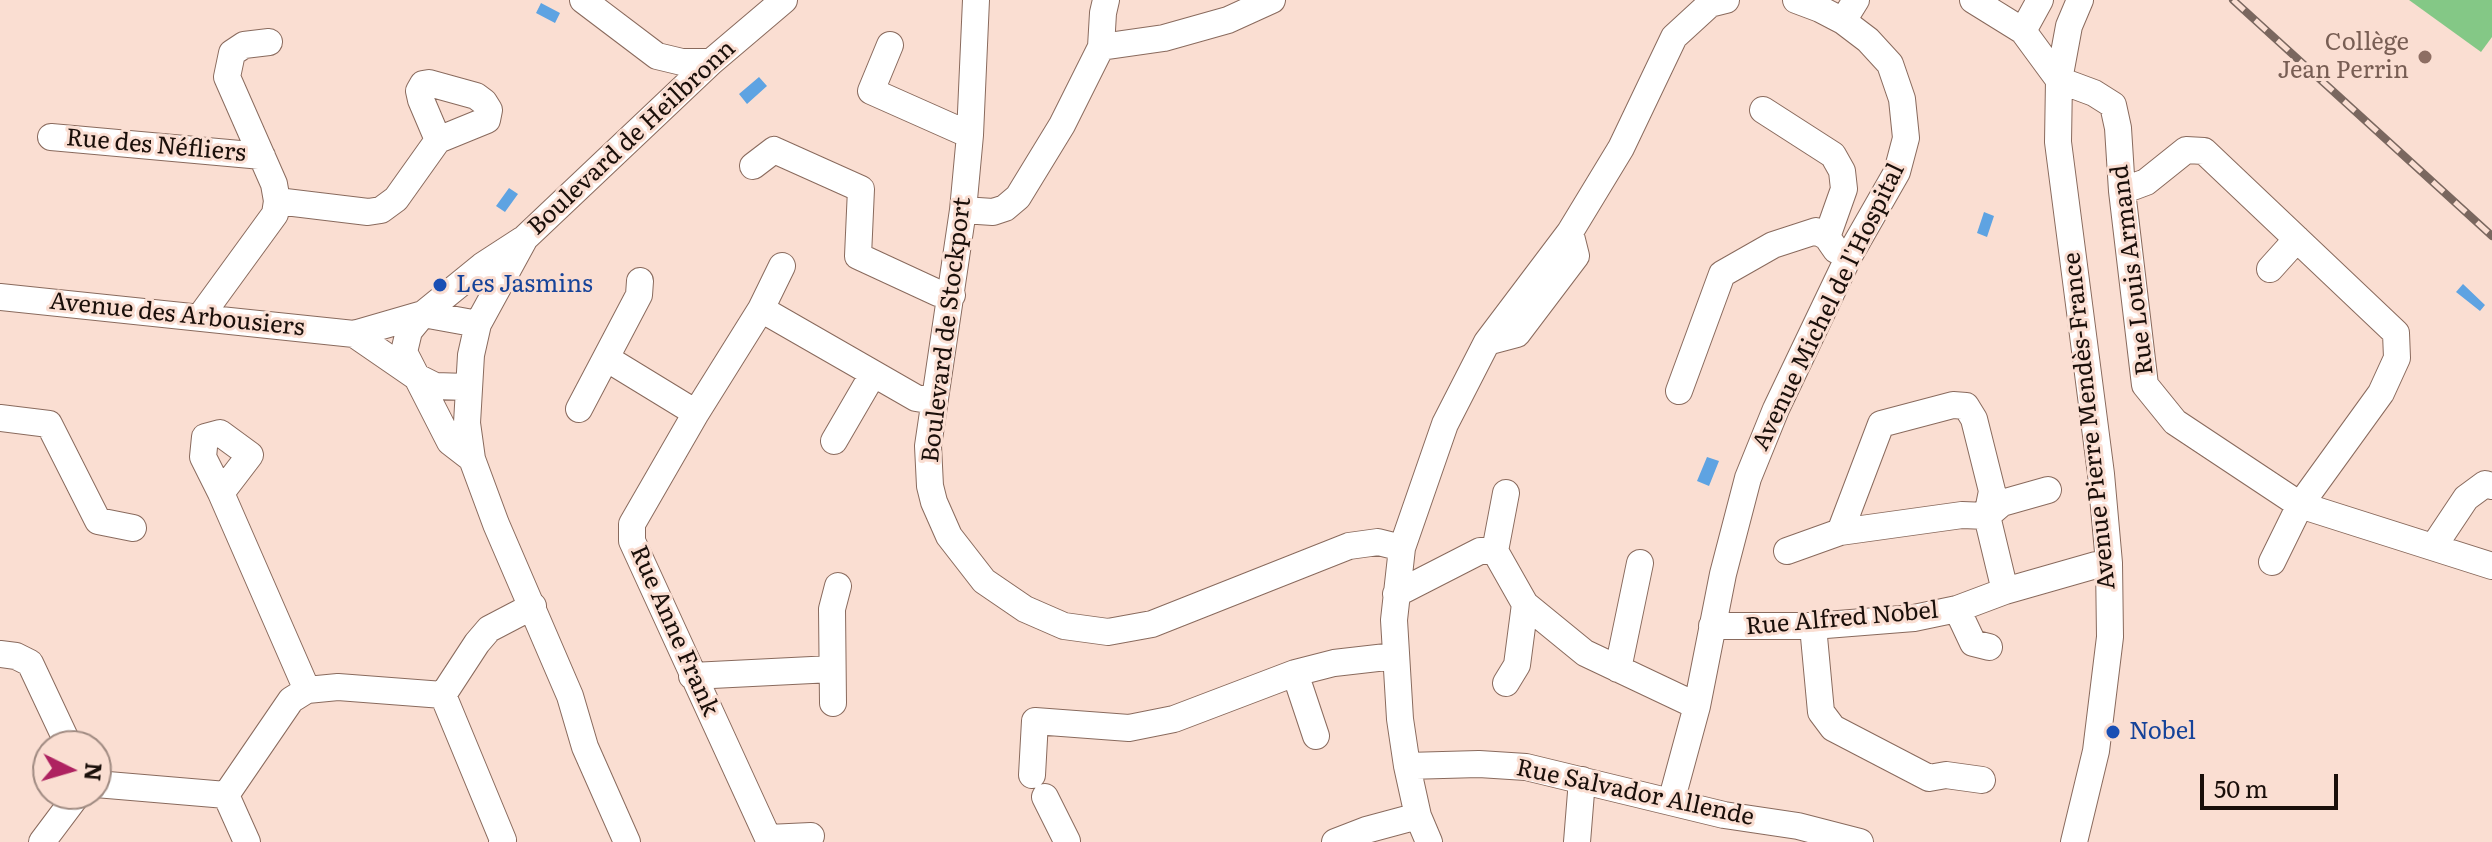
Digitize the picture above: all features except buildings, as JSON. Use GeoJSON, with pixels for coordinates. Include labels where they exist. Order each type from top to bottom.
{"type":"FeatureCollection","features":[{"type":"Feature","properties":{"kind":"street"},"geometry":{"type":"LineString","coordinates":[[583,0],[657,56],[682,62],[711,62]]}},
{"type":"Feature","properties":{"kind":"street","name":"Boulevard de Heilbronn"},"geometry":{"type":"LineString","coordinates":[[627,842],[585,747],[570,696],[496,524],[472,459],[467,423],[471,355],[478,324],[525,238],[711,62],[784,0]]}},
{"type":"Feature","properties":{"kind":"street","name":"Boulevard de Stockport"},"geometry":{"type":"LineString","coordinates":[[976,0],[963,210],[928,446],[934,502],[949,536],[984,581],[1025,609],[1064,626],[1108,632],[1152,624],[1349,546],[1378,542],[1402,548]]}},
{"type":"Feature","properties":{"kind":"street"},"geometry":{"type":"LineString","coordinates":[[963,210],[993,212],[1005,208],[1018,197],[1062,125],[1101,47],[1106,0]]}},
{"type":"Feature","properties":{"kind":"street"},"geometry":{"type":"LineString","coordinates":[[1101,47],[1164,38],[1228,20],[1272,0]]}},
{"type":"Feature","properties":{"kind":"street"},"geometry":{"type":"LineString","coordinates":[[1429,842],[1418,816],[1407,766],[1395,656],[1396,594],[1402,548],[1445,424],[1487,342],[1570,232],[1621,148],[1674,37],[1710,4],[1726,0]]}},
{"type":"Feature","properties":{"kind":"street","name":"Avenue Michel de l'Hospital"},"geometry":{"type":"LineString","coordinates":[[1671,802],[1697,706],[1712,626],[1748,478],[1776,409],[1849,256],[1897,172],[1906,138],[1902,99],[1890,64],[1868,40],[1849,11],[1820,9],[1796,0]]}},
{"type":"Feature","properties":{"kind":"street"},"geometry":{"type":"LineString","coordinates":[[1973,0],[2023,31],[2059,80]]}},
{"type":"Feature","properties":{"kind":"street"},"geometry":{"type":"LineString","coordinates":[[2023,31],[2040,0]]}},
{"type":"Feature","properties":{"kind":"street","name":"Avenue Pierre Mendès-France"},"geometry":{"type":"LineString","coordinates":[[2074,842],[2098,737],[2110,637],[2109,563],[2101,474],[2058,142],[2059,80],[2069,26],[2080,0]]}},
{"type":"Feature","properties":{"kind":"street"},"geometry":{"type":"LineString","coordinates":[[200,317],[275,214],[277,201],[274,184],[227,77],[232,53],[244,45],[269,42]]}},
{"type":"Feature","properties":{"kind":"street"},"geometry":{"type":"LineString","coordinates":[[890,45],[871,91],[970,135]]}},
{"type":"Feature","properties":{"kind":"street"},"geometry":{"type":"LineString","coordinates":[[657,56],[662,71],[661,109]]}},
{"type":"Feature","properties":{"kind":"street","name":"Rue Louis Armand"},"geometry":{"type":"LineString","coordinates":[[2059,80],[2094,93],[2113,105],[2145,385],[2175,422],[2300,505],[2492,566]]}},
{"type":"Feature","properties":{"kind":"street"},"geometry":{"type":"LineString","coordinates":[[1763,110],[1833,155],[1842,171],[1844,189],[1827,237]]}},
{"type":"Feature","properties":{"kind":"street","name":"Rue des Néfliers"},"geometry":{"type":"LineString","coordinates":[[51,137],[262,156]]}},
{"type":"Feature","properties":{"kind":"street"},"geometry":{"type":"LineString","coordinates":[[277,201],[368,212],[381,210],[396,199],[438,140]]}},
{"type":"Feature","properties":{"kind":"street"},"geometry":{"type":"LineString","coordinates":[[753,166],[774,150],[861,189],[858,256],[938,293],[952,295]]}},
{"type":"Feature","properties":{"kind":"street"},"geometry":{"type":"LineString","coordinates":[[2122,191],[2146,182],[2186,150],[2204,151],[2396,333],[2397,358],[2381,393],[2300,505],[2272,562]]}},
{"type":"Feature","properties":{"kind":"street"},"geometry":{"type":"LineString","coordinates":[[1679,391],[1722,274],[1773,245],[1816,231],[1827,237],[1836,250],[1849,256]]}},
{"type":"Feature","properties":{"kind":"street","name":"Avenue des Arbousiers"},"geometry":{"type":"LineString","coordinates":[[472,459],[450,442],[415,376],[404,352],[409,331],[423,314],[482,266],[525,238]]}},
{"type":"Feature","properties":{"kind":"street"},"geometry":{"type":"LineString","coordinates":[[2270,269],[2297,239]]}},
{"type":"Feature","properties":{"kind":"street","name":"Rue Anne Frank"},"geometry":{"type":"LineString","coordinates":[[782,266],[761,309],[632,524],[632,541],[768,838],[811,836]]}},
{"type":"Feature","properties":{"kind":"street"},"geometry":{"type":"LineString","coordinates":[[579,409],[639,295],[640,281]]}},
{"type":"Feature","properties":{"kind":"street","name":"Avenue des Arbousiers"},"geometry":{"type":"LineString","coordinates":[[0,297],[354,334],[423,314],[478,324]]}},
{"type":"Feature","properties":{"kind":"street"},"geometry":{"type":"LineString","coordinates":[[761,309],[916,398],[934,401]]}},
{"type":"Feature","properties":{"kind":"street","name":"Avenue des Arbousiers"},"geometry":{"type":"LineString","coordinates":[[354,334],[435,386],[468,387]]}},
{"type":"Feature","properties":{"kind":"street"},"geometry":{"type":"LineString","coordinates":[[606,358],[696,413]]}},
{"type":"Feature","properties":{"kind":"street"},"geometry":{"type":"LineString","coordinates":[[834,441],[873,374]]}},
{"type":"Feature","properties":{"kind":"street"},"geometry":{"type":"LineString","coordinates":[[1840,532],[1881,424],[1953,405],[1966,406],[1974,419],[1992,491],[1987,516],[2005,591]]}},
{"type":"Feature","properties":{"kind":"street"},"geometry":{"type":"LineString","coordinates":[[0,418],[49,424],[98,521],[133,528]]}},
{"type":"Feature","properties":{"kind":"street"},"geometry":{"type":"LineString","coordinates":[[2434,546],[2466,498],[2485,484],[2492,486]]}},
{"type":"Feature","properties":{"kind":"street"},"geometry":{"type":"LineString","coordinates":[[1787,551],[1840,532],[1962,515],[1987,516],[2002,503],[2048,490]]}},
{"type":"Feature","properties":{"kind":"street"},"geometry":{"type":"LineString","coordinates":[[221,493],[307,690]]}},
{"type":"Feature","properties":{"kind":"street"},"geometry":{"type":"LineString","coordinates":[[1506,493],[1495,551],[1525,604],[1585,653],[1697,706]]}},
{"type":"Feature","properties":{"kind":"street"},"geometry":{"type":"LineString","coordinates":[[1396,594],[1480,551],[1495,551]]}},
{"type":"Feature","properties":{"kind":"street"},"geometry":{"type":"LineString","coordinates":[[1618,669],[1640,563]]}},
{"type":"Feature","properties":{"kind":"street","name":"Rue Alfred Nobel"},"geometry":{"type":"LineString","coordinates":[[1712,626],[1813,626],[1914,618],[1957,609],[2005,591],[2109,563]]}},
{"type":"Feature","properties":{"kind":"street"},"geometry":{"type":"LineString","coordinates":[[833,703],[832,609],[838,586]]}},
{"type":"Feature","properties":{"kind":"street"},"geometry":{"type":"LineString","coordinates":[[1506,683],[1517,665],[1525,604]]}},
{"type":"Feature","properties":{"kind":"street"},"geometry":{"type":"LineString","coordinates":[[443,695],[489,629],[533,606]]}},
{"type":"Feature","properties":{"kind":"street"},"geometry":{"type":"LineString","coordinates":[[1957,609],[1973,643],[1989,647]]}},
{"type":"Feature","properties":{"kind":"street"},"geometry":{"type":"LineString","coordinates":[[1813,626],[1821,712],[1833,728],[1929,778],[1946,775],[1982,780]]}},
{"type":"Feature","properties":{"kind":"street"},"geometry":{"type":"LineString","coordinates":[[0,654],[16,656],[30,663],[61,730]]}},
{"type":"Feature","properties":{"kind":"street"},"geometry":{"type":"LineString","coordinates":[[1067,842],[1038,786],[1035,721],[1129,728],[1174,719],[1295,673],[1334,663],[1395,656]]}},
{"type":"Feature","properties":{"kind":"street"},"geometry":{"type":"LineString","coordinates":[[692,676],[832,669]]}},
{"type":"Feature","properties":{"kind":"street"},"geometry":{"type":"LineString","coordinates":[[1295,673],[1316,736]]}},
{"type":"Feature","properties":{"kind":"street"},"geometry":{"type":"LineString","coordinates":[[226,795],[291,700],[307,690],[338,687],[443,695]]}},
{"type":"Feature","properties":{"kind":"street"},"geometry":{"type":"LineString","coordinates":[[443,695],[502,842]]}},
{"type":"Feature","properties":{"kind":"street","name":"Boulevard de Heilbronn"},"geometry":{"type":"LineString","coordinates":[[570,696],[624,790],[647,842]]}},
{"type":"Feature","properties":{"kind":"street","name":"Rue Salvador Allende"},"geometry":{"type":"LineString","coordinates":[[1407,766],[1479,764],[1526,767],[1724,815],[1798,826],[1860,842]]}},
{"type":"Feature","properties":{"kind":"street"},"geometry":{"type":"LineString","coordinates":[[1577,842],[1582,780]]}},
{"type":"Feature","properties":{"kind":"street"},"geometry":{"type":"LineString","coordinates":[[112,785],[226,795]]}},
{"type":"Feature","properties":{"kind":"street"},"geometry":{"type":"LineString","coordinates":[[226,795],[247,842]]}},
{"type":"Feature","properties":{"kind":"street"},"geometry":{"type":"LineString","coordinates":[[42,842],[66,810]]}},
{"type":"Feature","properties":{"kind":"street"},"geometry":{"type":"LineString","coordinates":[[1335,842],[1418,816]]}},
{"type":"Feature","properties":{"kind":"green space"},"geometry":{"type":"Polygon","coordinates":[[[2409,0],[2492,0],[2492,37],[2481,52],[2409,0]]]}},
{"type":"Feature","properties":{"kind":"water"},"geometry":{"type":"Polygon","coordinates":[[[541,3],[560,13],[555,23],[536,13],[541,3]]]}},
{"type":"Feature","properties":{"kind":"water"},"geometry":{"type":"Polygon","coordinates":[[[759,77],[767,86],[747,104],[739,94],[759,77]]]}},
{"type":"Feature","properties":{"kind":"water"},"geometry":{"type":"Polygon","coordinates":[[[509,188],[518,194],[505,212],[496,206],[509,188]]]}},
{"type":"Feature","properties":{"kind":"water"},"geometry":{"type":"Polygon","coordinates":[[[1984,212],[1994,216],[1987,237],[1977,233],[1984,212]]]}},
{"type":"Feature","properties":{"kind":"water"},"geometry":{"type":"Polygon","coordinates":[[[2463,284],[2485,305],[2480,311],[2456,292],[2463,284]]]}},
{"type":"Feature","properties":{"kind":"water"},"geometry":{"type":"Polygon","coordinates":[[[1707,457],[1719,461],[1709,486],[1697,481],[1707,457]]]}},
{"type":"Feature","properties":{"kind":"railway"},"geometry":{"type":"LineString","coordinates":[[2233,0],[2492,236]]}},
{"type":"Feature","properties":{"kind":"place","name":"Collège Jean Perrin"},"geometry":{"type":"Point","coordinates":[2425,57]}},
{"type":"Feature","properties":{"kind":"place","name":"Les Jasmins"},"geometry":{"type":"Point","coordinates":[440,285]}},
{"type":"Feature","properties":{"kind":"place","name":"Nobel"},"geometry":{"type":"Point","coordinates":[2113,732]}}]}
